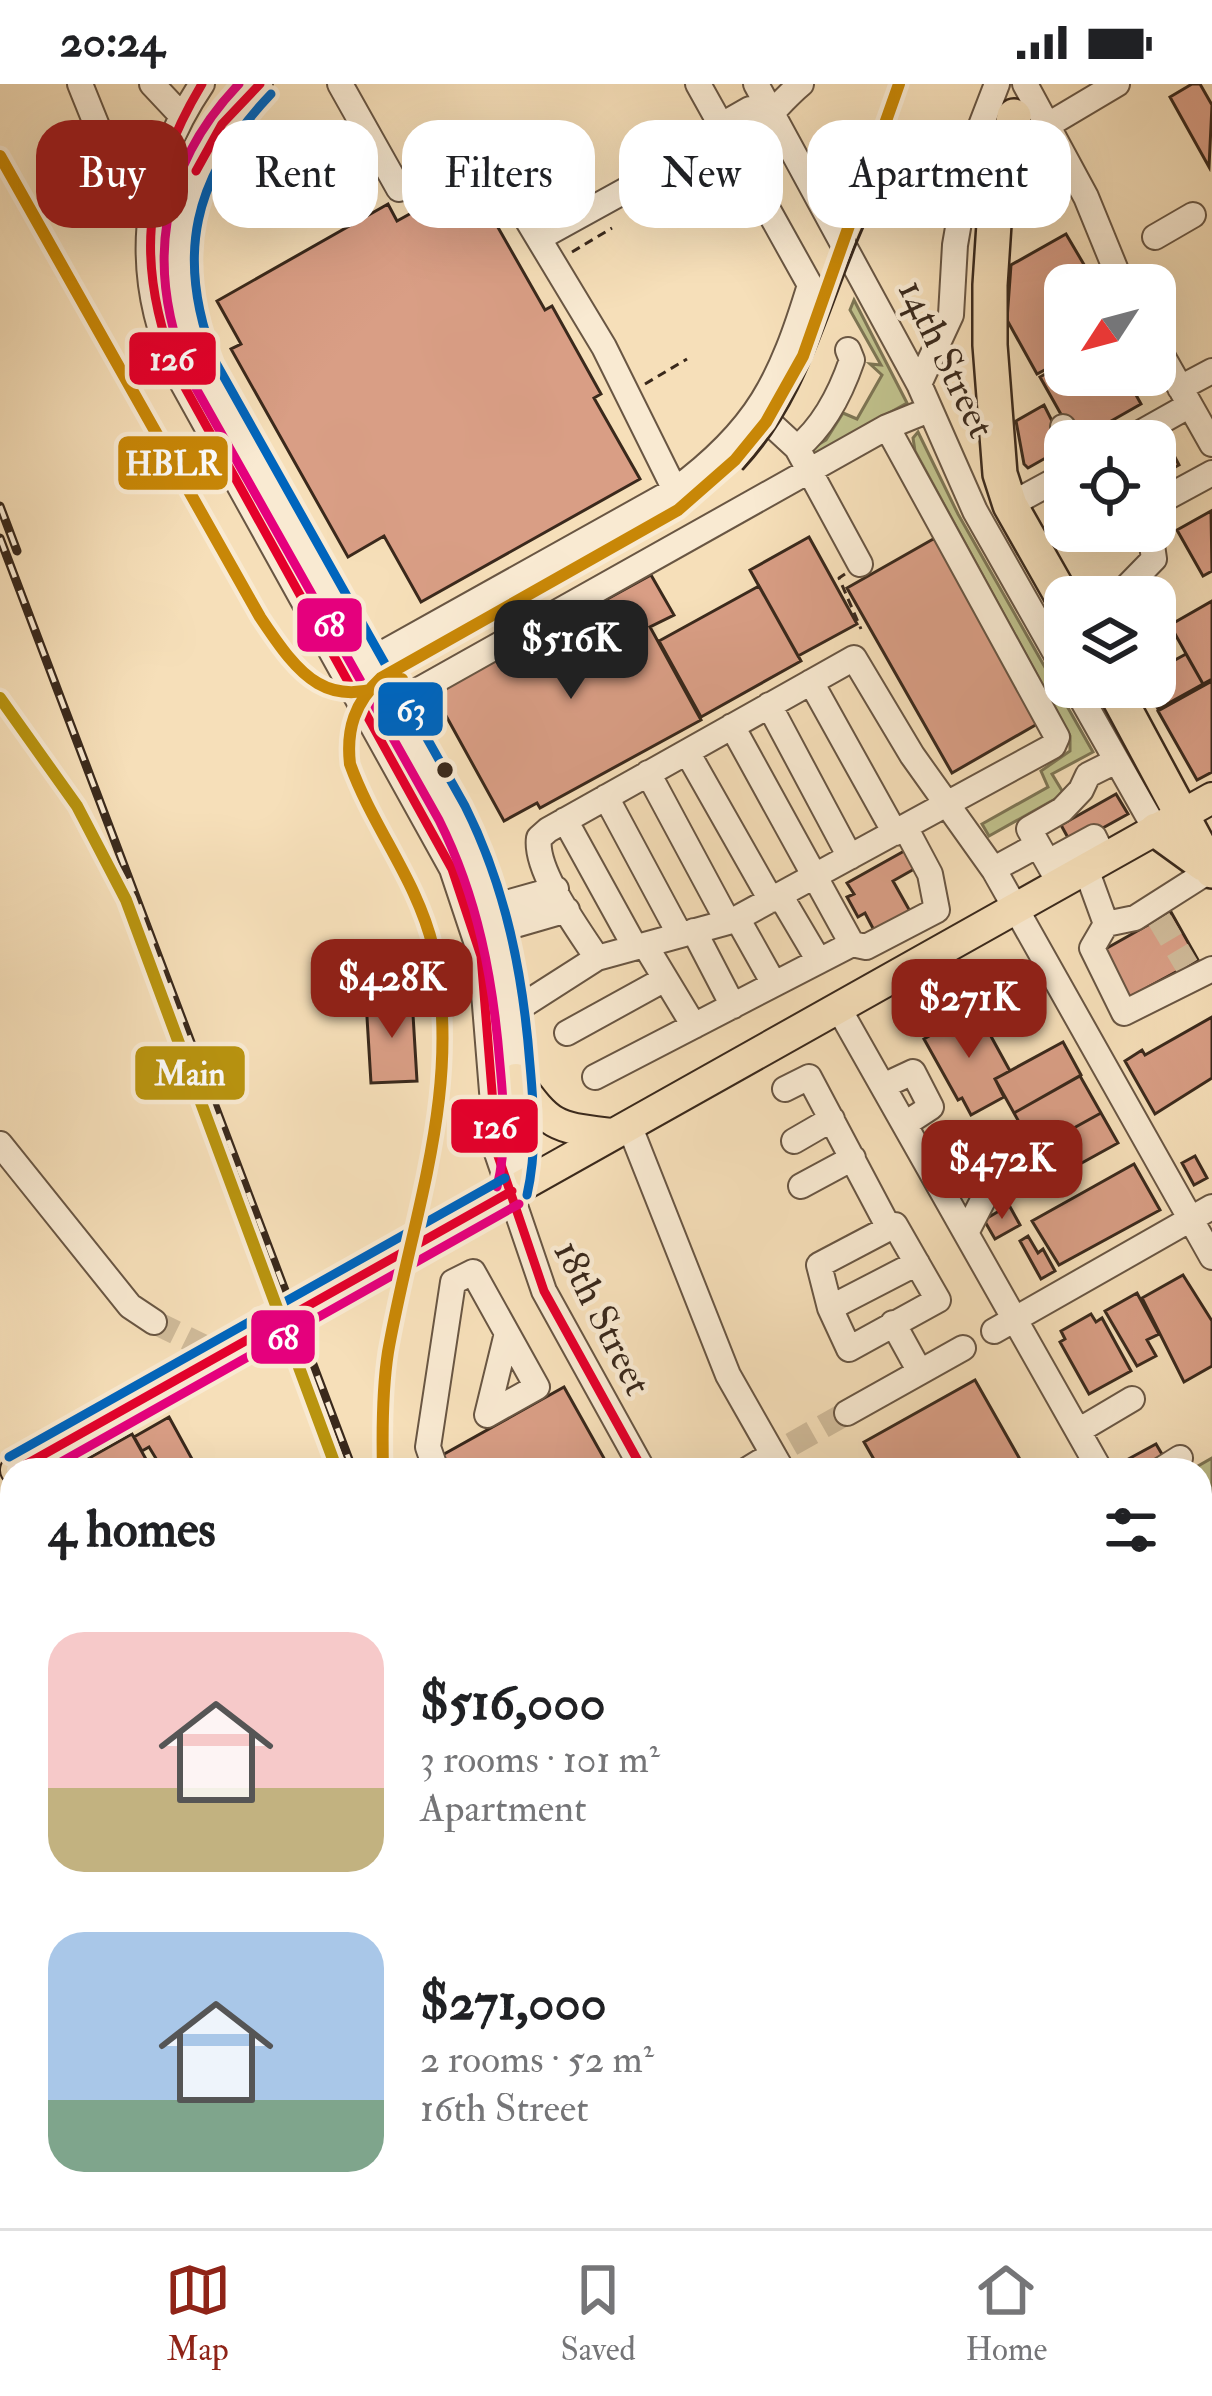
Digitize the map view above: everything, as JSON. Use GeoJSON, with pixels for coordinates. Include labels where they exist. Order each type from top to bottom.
{"type":"FeatureCollection","features":[{"type":"Feature","properties":{"kind":"highway"},"geometry":{"type":"LineString","coordinates":[[1020,100],[994,224],[989,306],[1000,474],[1020,499],[1054,576]]}},
{"type":"Feature","properties":{"kind":"highway"},"geometry":{"type":"LineString","coordinates":[[1121,708],[1168,823],[1212,870]]}},
{"type":"Feature","properties":{"kind":"main road"},"geometry":{"type":"LineString","coordinates":[[304,1308],[1017,908],[1067,864],[1168,823],[1212,798]]}},
{"type":"Feature","properties":{"kind":"main road"},"geometry":{"type":"LineString","coordinates":[[516,1079],[552,1122],[568,1130],[621,1130]]}},
{"type":"Feature","properties":{"kind":"main road"},"geometry":{"type":"LineString","coordinates":[[37,1458],[174,1382]]}},
{"type":"Feature","properties":{"kind":"street"},"geometry":{"type":"LineString","coordinates":[[80,84],[95,120]]}},
{"type":"Feature","properties":{"kind":"street"},"geometry":{"type":"LineString","coordinates":[[152,84],[182,116]]}},
{"type":"Feature","properties":{"kind":"street","name":"18th Street"},"geometry":{"type":"LineString","coordinates":[[180,120],[202,84]]}},
{"type":"Feature","properties":{"kind":"street","name":"18th Street"},"geometry":{"type":"LineString","coordinates":[[260,84],[222,124],[195,173],[180,220],[177,289],[189,339],[429,822],[484,922],[497,1154],[544,1292],[636,1458]]}},
{"type":"Feature","properties":{"kind":"street"},"geometry":{"type":"LineString","coordinates":[[340,84],[399,189],[490,158],[555,262],[675,490]]}},
{"type":"Feature","properties":{"kind":"street"},"geometry":{"type":"LineString","coordinates":[[698,84],[718,120]]}},
{"type":"Feature","properties":{"kind":"street","name":"14th Street"},"geometry":{"type":"LineString","coordinates":[[756,84],[919,384],[975,511],[1044,633]]}},
{"type":"Feature","properties":{"kind":"street"},"geometry":{"type":"LineString","coordinates":[[731,120],[750,110],[770,110],[801,84]]}},
{"type":"Feature","properties":{"kind":"street"},"geometry":{"type":"LineString","coordinates":[[919,384],[951,315],[955,245],[966,182],[975,141],[997,84]]}},
{"type":"Feature","properties":{"kind":"street"},"geometry":{"type":"LineString","coordinates":[[1056,120],[1117,84]]}},
{"type":"Feature","properties":{"kind":"street"},"geometry":{"type":"LineString","coordinates":[[1020,100],[1042,120]]}},
{"type":"Feature","properties":{"kind":"street"},"geometry":{"type":"LineString","coordinates":[[1071,169],[1113,264]]}},
{"type":"Feature","properties":{"kind":"street"},"geometry":{"type":"LineString","coordinates":[[541,237],[619,194]]}},
{"type":"Feature","properties":{"kind":"street"},"geometry":{"type":"LineString","coordinates":[[1155,236],[1193,215]]}},
{"type":"Feature","properties":{"kind":"street","name":"18th Street"},"geometry":{"type":"LineString","coordinates":[[148,228],[151,296],[178,375],[327,616],[368,662],[464,835],[511,1013],[522,1150],[512,1191]]}},
{"type":"Feature","properties":{"kind":"street"},"geometry":{"type":"LineString","coordinates":[[368,662],[675,490],[718,454],[758,411],[783,368],[810,285],[778,228]]}},
{"type":"Feature","properties":{"kind":"street"},"geometry":{"type":"LineString","coordinates":[[803,459],[852,360],[848,350]]}},
{"type":"Feature","properties":{"kind":"street"},"geometry":{"type":"LineString","coordinates":[[1154,420],[1212,370]]}},
{"type":"Feature","properties":{"kind":"street"},"geometry":{"type":"LineString","coordinates":[[1176,381],[1212,444]]}},
{"type":"Feature","properties":{"kind":"street"},"geometry":{"type":"LineString","coordinates":[[392,705],[803,459],[929,410]]}},
{"type":"Feature","properties":{"kind":"street"},"geometry":{"type":"LineString","coordinates":[[758,411],[803,459],[860,564]]}},
{"type":"Feature","properties":{"kind":"street"},"geometry":{"type":"LineString","coordinates":[[511,1013],[597,958],[733,920],[1053,746],[1057,737],[886,427]]}},
{"type":"Feature","properties":{"kind":"street"},"geometry":{"type":"LineString","coordinates":[[1176,493],[1212,473]]}},
{"type":"Feature","properties":{"kind":"street"},"geometry":{"type":"LineString","coordinates":[[1020,499],[1044,486]]}},
{"type":"Feature","properties":{"kind":"street"},"geometry":{"type":"LineString","coordinates":[[1137,576],[1154,559],[1153,552]]}},
{"type":"Feature","properties":{"kind":"street"},"geometry":{"type":"LineString","coordinates":[[597,958],[561,900],[538,845],[542,834],[848,659],[858,661],[912,755],[994,869],[1201,1213],[1212,1257]]}},
{"type":"Feature","properties":{"kind":"street"},"geometry":{"type":"LineString","coordinates":[[595,1077],[852,944],[866,947],[937,910],[930,874],[812,682]]}},
{"type":"Feature","properties":{"kind":"street"},"geometry":{"type":"LineString","coordinates":[[769,706],[850,857]]}},
{"type":"Feature","properties":{"kind":"street"},"geometry":{"type":"LineString","coordinates":[[1087,708],[1117,761],[1168,823]]}},
{"type":"Feature","properties":{"kind":"street"},"geometry":{"type":"LineString","coordinates":[[732,726],[852,944]]}},
{"type":"Feature","properties":{"kind":"street"},"geometry":{"type":"LineString","coordinates":[[687,752],[819,961]]}},
{"type":"Feature","properties":{"kind":"street"},"geometry":{"type":"LineString","coordinates":[[1106,924],[1067,864],[1029,830],[1062,810],[1082,790],[1088,775],[1117,761]]}},
{"type":"Feature","properties":{"kind":"street"},"geometry":{"type":"LineString","coordinates":[[649,773],[774,985]]}},
{"type":"Feature","properties":{"kind":"street"},"geometry":{"type":"LineString","coordinates":[[606,797],[733,1006]]}},
{"type":"Feature","properties":{"kind":"street"},"geometry":{"type":"LineString","coordinates":[[565,820],[694,1026]]}},
{"type":"Feature","properties":{"kind":"street"},"geometry":{"type":"LineString","coordinates":[[994,869],[1067,864]]}},
{"type":"Feature","properties":{"kind":"street"},"geometry":{"type":"LineString","coordinates":[[1198,971],[1124,1013],[1092,948],[1106,924],[1156,913],[1212,870]]}},
{"type":"Feature","properties":{"kind":"street"},"geometry":{"type":"LineString","coordinates":[[484,922],[561,900]]}},
{"type":"Feature","properties":{"kind":"street"},"geometry":{"type":"LineString","coordinates":[[568,1033],[665,979]]}},
{"type":"Feature","properties":{"kind":"street"},"geometry":{"type":"LineString","coordinates":[[839,1009],[966,1233],[1005,1325],[1093,1458]]}},
{"type":"Feature","properties":{"kind":"street"},"geometry":{"type":"LineString","coordinates":[[883,1086],[913,1072],[926,1091],[932,1107],[904,1124]]}},
{"type":"Feature","properties":{"kind":"street"},"geometry":{"type":"LineString","coordinates":[[785,1089],[809,1077],[889,1228]]}},
{"type":"Feature","properties":{"kind":"street"},"geometry":{"type":"LineString","coordinates":[[794,1141],[832,1119]]}},
{"type":"Feature","properties":{"kind":"street"},"geometry":{"type":"LineString","coordinates":[[621,1130],[760,1458]]}},
{"type":"Feature","properties":{"kind":"street"},"geometry":{"type":"LineString","coordinates":[[0,1144],[130,1306],[154,1322]]}},
{"type":"Feature","properties":{"kind":"street"},"geometry":{"type":"LineString","coordinates":[[801,1186],[853,1158]]}},
{"type":"Feature","properties":{"kind":"street"},"geometry":{"type":"LineString","coordinates":[[966,1233],[999,1169]]}},
{"type":"Feature","properties":{"kind":"street"},"geometry":{"type":"LineString","coordinates":[[1005,1325],[1201,1213]]}},
{"type":"Feature","properties":{"kind":"street"},"geometry":{"type":"LineString","coordinates":[[895,1225],[916,1264],[938,1300],[849,1349],[830,1308],[819,1265],[895,1225]]}},
{"type":"Feature","properties":{"kind":"street"},"geometry":{"type":"LineString","coordinates":[[830,1308],[916,1264]]}},
{"type":"Feature","properties":{"kind":"street"},"geometry":{"type":"LineString","coordinates":[[432,1458],[428,1447],[453,1282],[473,1273],[507,1333]]}},
{"type":"Feature","properties":{"kind":"street"},"geometry":{"type":"LineString","coordinates":[[893,1323],[920,1372]]}},
{"type":"Feature","properties":{"kind":"street"},"geometry":{"type":"LineString","coordinates":[[847,1414],[963,1348]]}},
{"type":"Feature","properties":{"kind":"street"},"geometry":{"type":"LineString","coordinates":[[1078,1431],[1132,1399]]}},
{"type":"Feature","properties":{"kind":"path"},"geometry":{"type":"LineString","coordinates":[[555,262],[612,228]]}},
{"type":"Feature","properties":{"kind":"path"},"geometry":{"type":"LineString","coordinates":[[628,394],[687,359]]}},
{"type":"Feature","properties":{"kind":"path"},"geometry":{"type":"LineString","coordinates":[[860,564],[839,578],[861,629]]}},
{"type":"Feature","properties":{"kind":"green space"},"geometry":{"type":"Polygon","coordinates":[[[854,300],[907,403],[815,454],[811,449],[826,440],[843,413],[857,419],[882,375],[870,364],[881,365],[850,310],[854,300]]]}},
{"type":"Feature","properties":{"kind":"green space"},"geometry":{"type":"Polygon","coordinates":[[[918,432],[958,514],[1044,666],[1044,688],[915,451],[913,438],[918,432]]]}},
{"type":"Feature","properties":{"kind":"green space"},"geometry":{"type":"Polygon","coordinates":[[[1055,708],[1068,708],[1093,752],[1052,774],[1064,794],[989,836],[982,824],[1048,787],[1041,771],[1070,751],[1070,736],[1055,708]]]}},
{"type":"Feature","properties":{"kind":"building"},"geometry":{"type":"Polygon","coordinates":[[[1200,84],[1212,105],[1209,167],[1170,97],[1200,84]]]}},
{"type":"Feature","properties":{"kind":"building"},"geometry":{"type":"Polygon","coordinates":[[[388,204],[397,221],[402,218],[402,228],[498,228],[545,310],[552,306],[601,394],[594,398],[640,479],[421,602],[384,536],[348,557],[231,349],[241,344],[217,301],[346,228],[378,228],[378,210],[388,204]]]}},
{"type":"Feature","properties":{"kind":"building"},"geometry":{"type":"Polygon","coordinates":[[[1066,234],[1084,264],[1044,264],[1044,370],[1037,374],[1007,320],[1011,265],[1066,234]]]}},
{"type":"Feature","properties":{"kind":"building"},"geometry":{"type":"Polygon","coordinates":[[[1051,396],[1137,396],[1141,404],[1113,420],[1064,420],[1051,396]]]}},
{"type":"Feature","properties":{"kind":"building"},"geometry":{"type":"Polygon","coordinates":[[[1044,405],[1052,420],[1044,420],[1044,459],[1028,468],[1024,464],[1016,421],[1044,405]]]}},
{"type":"Feature","properties":{"kind":"building"},"geometry":{"type":"Polygon","coordinates":[[[1211,511],[1212,571],[1203,576],[1177,530],[1211,511]]]}},
{"type":"Feature","properties":{"kind":"building"},"geometry":{"type":"Polygon","coordinates":[[[809,537],[857,624],[798,656],[750,570],[809,537]]]}},
{"type":"Feature","properties":{"kind":"building"},"geometry":{"type":"Polygon","coordinates":[[[935,538],[1039,723],[952,773],[847,588],[935,538]]]}},
{"type":"Feature","properties":{"kind":"building"},"geometry":{"type":"Polygon","coordinates":[[[651,575],[674,615],[650,627],[701,720],[540,808],[537,803],[504,821],[434,694],[651,575]]]}},
{"type":"Feature","properties":{"kind":"building"},"geometry":{"type":"Polygon","coordinates":[[[759,586],[801,661],[701,717],[659,641],[759,586]]]}},
{"type":"Feature","properties":{"kind":"building"},"geometry":{"type":"Polygon","coordinates":[[[1212,601],[1212,679],[1203,684],[1176,636],[1176,622],[1212,601]]]}},
{"type":"Feature","properties":{"kind":"building"},"geometry":{"type":"Polygon","coordinates":[[[1186,654],[1203,684],[1176,699],[1176,659],[1186,654]]]}},
{"type":"Feature","properties":{"kind":"building"},"geometry":{"type":"Polygon","coordinates":[[[1212,681],[1212,772],[1197,780],[1158,711],[1176,708],[1176,701],[1212,681]]]}},
{"type":"Feature","properties":{"kind":"building"},"geometry":{"type":"Polygon","coordinates":[[[1116,794],[1128,814],[1072,845],[1061,825],[1116,794]]]}},
{"type":"Feature","properties":{"kind":"building"},"geometry":{"type":"Polygon","coordinates":[[[906,850],[916,868],[893,881],[911,913],[877,936],[865,913],[858,917],[847,897],[854,894],[847,883],[906,850]]]}},
{"type":"Feature","properties":{"kind":"building"},"geometry":{"type":"Polygon","coordinates":[[[1171,912],[1198,960],[1126,999],[1100,952],[1171,912]]]}},
{"type":"Feature","properties":{"kind":"building"},"geometry":{"type":"Polygon","coordinates":[[[412,998],[417,1081],[371,1083],[366,1001],[412,998]]]}},
{"type":"Feature","properties":{"kind":"building"},"geometry":{"type":"Polygon","coordinates":[[[976,1009],[1010,1071],[995,1079],[1004,1097],[971,1115],[924,1039],[976,1009]]]}},
{"type":"Feature","properties":{"kind":"building"},"geometry":{"type":"Polygon","coordinates":[[[1212,1017],[1212,1078],[1155,1114],[1125,1061],[1142,1050],[1145,1055],[1212,1017]]]}},
{"type":"Feature","properties":{"kind":"building"},"geometry":{"type":"Polygon","coordinates":[[[1063,1042],[1081,1075],[1014,1113],[995,1079],[1063,1042]]]}},
{"type":"Feature","properties":{"kind":"building"},"geometry":{"type":"Polygon","coordinates":[[[1080,1076],[1101,1113],[1052,1140],[1069,1170],[1051,1180],[1014,1113],[1080,1076]]]}},
{"type":"Feature","properties":{"kind":"building"},"geometry":{"type":"Polygon","coordinates":[[[1101,1113],[1118,1143],[1069,1170],[1052,1140],[1101,1113]]]}},
{"type":"Feature","properties":{"kind":"building"},"geometry":{"type":"Polygon","coordinates":[[[1195,1156],[1207,1178],[1194,1185],[1182,1163],[1195,1156]]]}},
{"type":"Feature","properties":{"kind":"building"},"geometry":{"type":"Polygon","coordinates":[[[1134,1164],[1160,1210],[1059,1265],[1032,1221],[1134,1164]]]}},
{"type":"Feature","properties":{"kind":"building"},"geometry":{"type":"Polygon","coordinates":[[[1009,1205],[1020,1225],[995,1239],[984,1220],[1009,1205]]]}},
{"type":"Feature","properties":{"kind":"building"},"geometry":{"type":"Polygon","coordinates":[[[1028,1236],[1038,1253],[1043,1249],[1055,1271],[1041,1279],[1020,1241],[1028,1236]]]}},
{"type":"Feature","properties":{"kind":"building"},"geometry":{"type":"Polygon","coordinates":[[[1183,1275],[1212,1321],[1212,1366],[1184,1382],[1142,1298],[1183,1275]]]}},
{"type":"Feature","properties":{"kind":"building"},"geometry":{"type":"Polygon","coordinates":[[[1137,1293],[1159,1334],[1147,1340],[1156,1356],[1137,1366],[1105,1311],[1137,1293]]]}},
{"type":"Feature","properties":{"kind":"building"},"geometry":{"type":"Polygon","coordinates":[[[1091,1314],[1096,1322],[1102,1318],[1131,1371],[1089,1394],[1060,1342],[1065,1339],[1061,1331],[1091,1314]]]}},
{"type":"Feature","properties":{"kind":"building"},"geometry":{"type":"Polygon","coordinates":[[[975,1380],[1019,1458],[873,1458],[864,1442],[975,1380]]]}},
{"type":"Feature","properties":{"kind":"building"},"geometry":{"type":"Polygon","coordinates":[[[564,1387],[604,1458],[437,1458],[564,1387]]]}},
{"type":"Feature","properties":{"kind":"building"},"geometry":{"type":"Polygon","coordinates":[[[169,1417],[191,1458],[156,1458],[149,1447],[142,1451],[134,1437],[169,1417]]]}},
{"type":"Feature","properties":{"kind":"building"},"geometry":{"type":"Polygon","coordinates":[[[132,1434],[145,1458],[89,1458],[132,1434]]]}},
{"type":"Feature","properties":{"kind":"building"},"geometry":{"type":"Polygon","coordinates":[[[1156,1444],[1164,1458],[1130,1458],[1156,1444]]]}},
{"type":"Feature","properties":{"kind":"tunnel"},"geometry":{"type":"LineString","coordinates":[[1159,919],[1187,966]]}},
{"type":"Feature","properties":{"kind":"tunnel"},"geometry":{"type":"LineString","coordinates":[[174,1382],[304,1308]]}},
{"type":"Feature","properties":{"kind":"tunnel"},"geometry":{"type":"LineString","coordinates":[[154,1322],[219,1354]]}},
{"type":"Feature","properties":{"kind":"tunnel"},"geometry":{"type":"LineString","coordinates":[[767,1458],[847,1413]]}},
{"type":"Feature","properties":{"kind":"tram line"},"geometry":{"type":"LineString","coordinates":[[743,469],[794,395],[862,228]]}},
{"type":"Feature","properties":{"kind":"railway"},"geometry":{"type":"LineString","coordinates":[[0,506],[17,551]]}},
{"type":"Feature","properties":{"kind":"railway"},"geometry":{"type":"LineString","coordinates":[[0,538],[348,1458]]}},
{"type":"Feature","properties":{"kind":"transit line","name":"126"},"geometry":{"type":"LineString","coordinates":[[202,84],[167,156],[151,226],[155,298],[164,335],[178,375],[452,869],[481,956],[497,1153],[544,1291],[636,1458]]}},
{"type":"Feature","properties":{"kind":"transit line","name":"68"},"geometry":{"type":"LineString","coordinates":[[239,84],[191,150],[176,186],[164,259],[175,336],[189,376],[453,849],[482,939],[497,1033],[504,1127],[497,1187]]}},
{"type":"Feature","properties":{"kind":"transit line","name":"126"},"geometry":{"type":"LineString","coordinates":[[196,171],[222,124],[260,84]]}},
{"type":"Feature","properties":{"kind":"transit line","name":"HBLR"},"geometry":{"type":"LineString","coordinates":[[383,1458],[388,1352],[439,1101],[441,999],[426,923],[350,764],[354,717],[381,678],[678,510],[735,460],[766,422],[803,356],[899,84]]}},
{"type":"Feature","properties":{"kind":"transit line","name":"63"},"geometry":{"type":"LineString","coordinates":[[271,94],[224,156],[198,220],[194,253],[203,324],[216,363],[465,806],[491,868],[510,932],[527,1031],[534,1130],[527,1195]]}},
{"type":"Feature","properties":{"kind":"transit line","name":"HBLR"},"geometry":{"type":"LineString","coordinates":[[0,156],[260,617],[289,657],[318,683],[335,690],[376,689],[402,679]]}},
{"type":"Feature","properties":{"kind":"transit line","name":"Main"},"geometry":{"type":"LineString","coordinates":[[0,698],[77,806],[126,900],[333,1458]]}},
{"type":"Feature","properties":{"kind":"transit line","name":"63"},"geometry":{"type":"LineString","coordinates":[[9,1457],[505,1178]]}},
{"type":"Feature","properties":{"kind":"transit line","name":"126"},"geometry":{"type":"LineString","coordinates":[[37,1458],[512,1191]]}},
{"type":"Feature","properties":{"kind":"transit line","name":"68"},"geometry":{"type":"LineString","coordinates":[[68,1458],[519,1204]]}}]}
